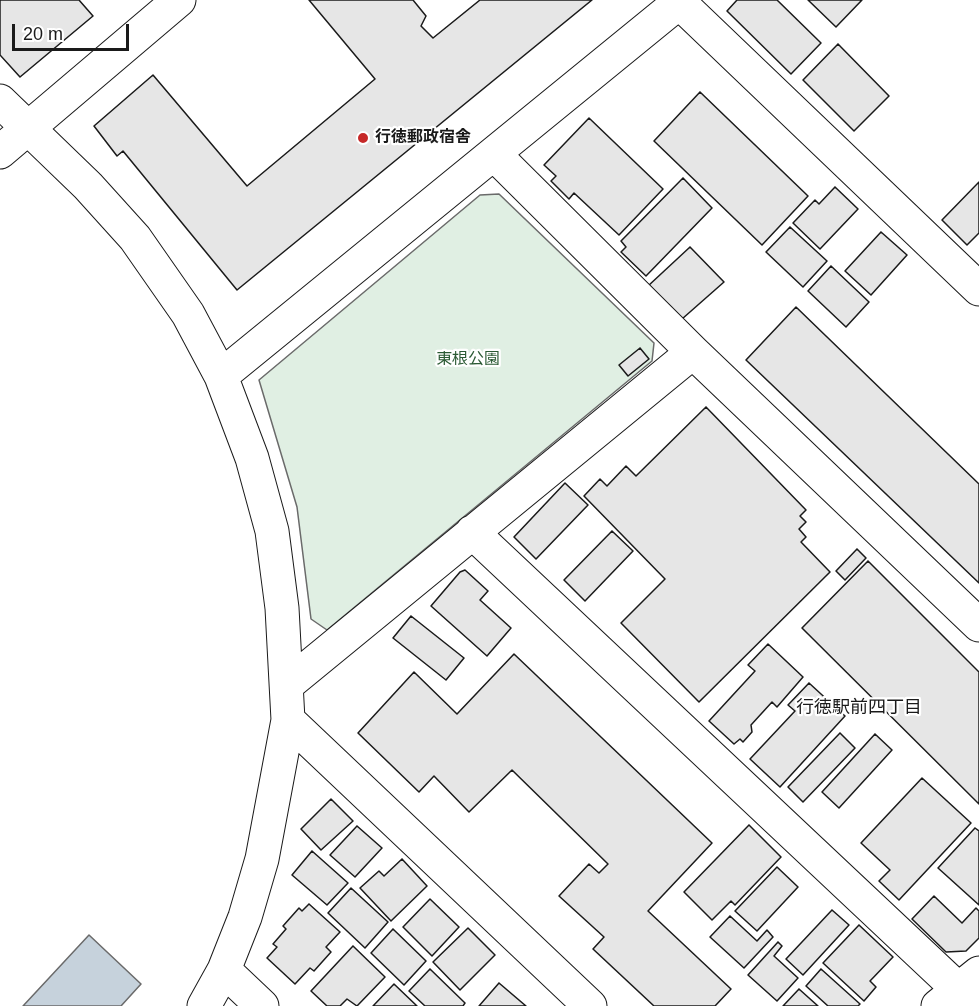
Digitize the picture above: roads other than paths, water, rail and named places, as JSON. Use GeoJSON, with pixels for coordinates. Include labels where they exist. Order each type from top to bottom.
{"type":"FeatureCollection","features":[{"type":"Feature","properties":{"kind":"street"},"geometry":{"type":"LineString","coordinates":[[0,152],[179,0]]}},
{"type":"Feature","properties":{"kind":"street"},"geometry":{"type":"LineString","coordinates":[[221,376],[680,1],[979,289]]}},
{"type":"Feature","properties":{"kind":"street"},"geometry":{"type":"LineString","coordinates":[[0,101],[88,186],[135,238],[188,314],[221,376],[252,458],[272,531],[282,608],[288,684],[288,720],[262,859],[245,917],[224,969],[204,1006]]}},
{"type":"Feature","properties":{"kind":"street"},"geometry":{"type":"LineString","coordinates":[[494,154],[693,352],[979,625]]}},
{"type":"Feature","properties":{"kind":"street"},"geometry":{"type":"LineString","coordinates":[[288,684],[693,352]]}},
{"type":"Feature","properties":{"kind":"street"},"geometry":{"type":"LineString","coordinates":[[472,532],[963,994]]}},
{"type":"Feature","properties":{"kind":"street"},"geometry":{"type":"LineString","coordinates":[[288,720],[590,1006]]}},
{"type":"Feature","properties":{"kind":"street"},"geometry":{"type":"LineString","coordinates":[[224,969],[262,1006]]}},
{"type":"Feature","properties":{"kind":"place","name":"行徳郵政宿舎"},"geometry":{"type":"Point","coordinates":[363,138]}},
{"type":"Feature","properties":{"kind":"district","name":"行徳駅前四丁目"},"geometry":{"type":"Point","coordinates":[859,708]}},
{"type":"Feature","properties":{"kind":"park label","name":"東根公園"},"geometry":{"type":"Point","coordinates":[468,360]}}]}
